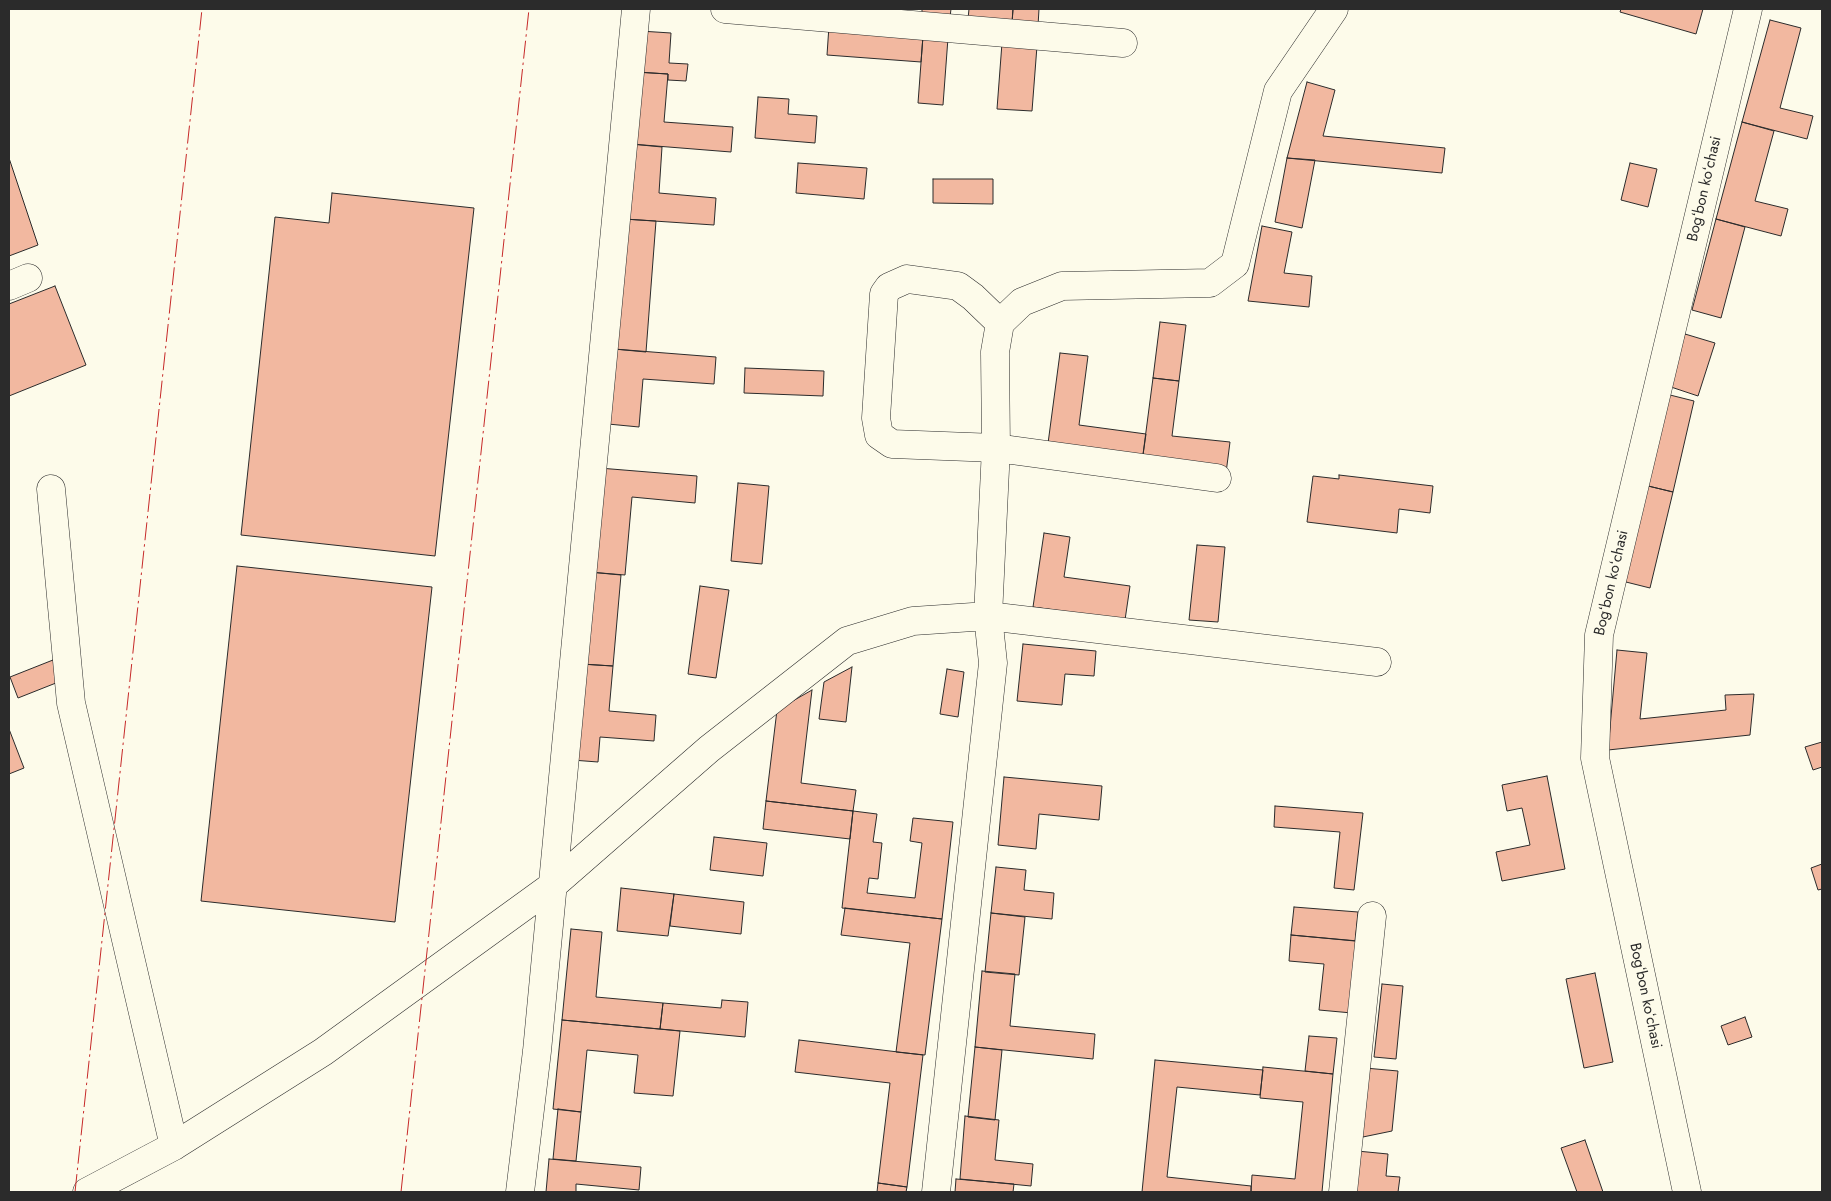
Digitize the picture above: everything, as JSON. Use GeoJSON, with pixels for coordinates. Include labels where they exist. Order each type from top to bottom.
{"type":"FeatureCollection","features":[{"type":"Feature","properties":{"kind":"street"},"geometry":{"type":"LineString","coordinates":[[520,1192],[537,1051],[636,9]]}},
{"type":"Feature","properties":{"kind":"street"},"geometry":{"type":"LineString","coordinates":[[725,9],[1123,43]]}},
{"type":"Feature","properties":{"kind":"street"},"geometry":{"type":"LineString","coordinates":[[936,1192],[992,663],[988,616],[996,448],[995,352],[1000,323],[1022,302],[1062,286],[1210,283],[1234,264],[1278,91],[1334,9]]}},
{"type":"Feature","properties":{"kind":"street","name":"Bogʻbon koʻchasi"},"geometry":{"type":"LineString","coordinates":[[1687,1192],[1595,758],[1599,635],[1748,9]]}},
{"type":"Feature","properties":{"kind":"street"},"geometry":{"type":"LineString","coordinates":[[1000,323],[973,296],[958,286],[907,280],[889,287],[884,294],[876,418],[879,436],[892,444],[996,448],[1217,478]]}},
{"type":"Feature","properties":{"kind":"street"},"geometry":{"type":"LineString","coordinates":[[51,489],[71,703],[174,1146]]}},
{"type":"Feature","properties":{"kind":"street"},"geometry":{"type":"LineString","coordinates":[[87,1192],[174,1146],[323,1052],[552,886],[709,749],[847,641],[913,621],[988,616],[1377,662]]}},
{"type":"Feature","properties":{"kind":"street"},"geometry":{"type":"LineString","coordinates":[[1343,1192],[1372,916]]}},
{"type":"Feature","properties":{"kind":"building"},"geometry":{"type":"Polygon","coordinates":[[[922,9],[951,9],[950,17],[922,15],[922,9]]]}},
{"type":"Feature","properties":{"kind":"building"},"geometry":{"type":"Polygon","coordinates":[[[969,9],[1013,9],[1012,23],[968,19],[969,9]]]}},
{"type":"Feature","properties":{"kind":"building"},"geometry":{"type":"Polygon","coordinates":[[[1013,9],[1039,9],[1038,26],[1012,23],[1013,9]]]}},
{"type":"Feature","properties":{"kind":"building"},"geometry":{"type":"Polygon","coordinates":[[[1621,9],[1703,9],[1696,34],[1620,12],[1621,9]]]}},
{"type":"Feature","properties":{"kind":"building"},"geometry":{"type":"Polygon","coordinates":[[[1770,20],[1801,28],[1780,108],[1813,116],[1807,139],[1742,122],[1770,20]]]}},
{"type":"Feature","properties":{"kind":"building"},"geometry":{"type":"Polygon","coordinates":[[[829,26],[923,36],[921,62],[827,55],[829,26]]]}},
{"type":"Feature","properties":{"kind":"building"},"geometry":{"type":"Polygon","coordinates":[[[640,31],[671,33],[669,63],[688,64],[686,81],[668,80],[668,74],[636,72],[640,31]]]}},
{"type":"Feature","properties":{"kind":"building"},"geometry":{"type":"Polygon","coordinates":[[[923,36],[948,38],[943,105],[918,103],[923,36]]]}},
{"type":"Feature","properties":{"kind":"building"},"geometry":{"type":"Polygon","coordinates":[[[1002,43],[1037,46],[1032,111],[997,109],[1002,43]]]}},
{"type":"Feature","properties":{"kind":"building"},"geometry":{"type":"Polygon","coordinates":[[[636,72],[668,74],[664,122],[733,127],[731,152],[631,144],[636,72]]]}},
{"type":"Feature","properties":{"kind":"building"},"geometry":{"type":"Polygon","coordinates":[[[1307,82],[1335,90],[1323,136],[1445,148],[1442,173],[1287,158],[1307,82]]]}},
{"type":"Feature","properties":{"kind":"building"},"geometry":{"type":"Polygon","coordinates":[[[758,97],[789,99],[788,114],[817,116],[815,143],[755,138],[758,97]]]}},
{"type":"Feature","properties":{"kind":"building"},"geometry":{"type":"Polygon","coordinates":[[[1742,122],[1774,131],[1755,201],[1788,209],[1781,236],[1716,219],[1742,122]]]}},
{"type":"Feature","properties":{"kind":"building"},"geometry":{"type":"Polygon","coordinates":[[[631,144],[662,147],[659,193],[716,198],[714,225],[624,219],[631,144]]]}},
{"type":"Feature","properties":{"kind":"building"},"geometry":{"type":"Polygon","coordinates":[[[9,158],[38,245],[9,256],[9,158]]]}},
{"type":"Feature","properties":{"kind":"building"},"geometry":{"type":"Polygon","coordinates":[[[1287,158],[1315,160],[1302,228],[1275,222],[1287,158]]]}},
{"type":"Feature","properties":{"kind":"building"},"geometry":{"type":"Polygon","coordinates":[[[798,163],[867,168],[864,199],[796,193],[798,163]]]}},
{"type":"Feature","properties":{"kind":"building"},"geometry":{"type":"Polygon","coordinates":[[[1630,163],[1657,169],[1648,207],[1621,200],[1630,163]]]}},
{"type":"Feature","properties":{"kind":"building"},"geometry":{"type":"Polygon","coordinates":[[[933,179],[993,179],[993,204],[933,203],[933,179]]]}},
{"type":"Feature","properties":{"kind":"building"},"geometry":{"type":"Polygon","coordinates":[[[332,193],[474,208],[435,556],[241,535],[275,217],[329,223],[332,193]]]}},
{"type":"Feature","properties":{"kind":"building"},"geometry":{"type":"Polygon","coordinates":[[[624,219],[656,221],[646,352],[614,349],[624,219]]]}},
{"type":"Feature","properties":{"kind":"building"},"geometry":{"type":"Polygon","coordinates":[[[1716,219],[1745,227],[1721,318],[1692,310],[1716,219]]]}},
{"type":"Feature","properties":{"kind":"building"},"geometry":{"type":"Polygon","coordinates":[[[1262,226],[1292,232],[1284,273],[1312,276],[1309,307],[1248,301],[1262,226]]]}},
{"type":"Feature","properties":{"kind":"building"},"geometry":{"type":"Polygon","coordinates":[[[55,286],[86,365],[9,396],[9,304],[55,286]]]}},
{"type":"Feature","properties":{"kind":"building"},"geometry":{"type":"Polygon","coordinates":[[[1160,322],[1186,325],[1179,381],[1153,378],[1160,322]]]}},
{"type":"Feature","properties":{"kind":"building"},"geometry":{"type":"Polygon","coordinates":[[[1685,334],[1715,343],[1698,396],[1668,386],[1685,334]]]}},
{"type":"Feature","properties":{"kind":"building"},"geometry":{"type":"Polygon","coordinates":[[[614,349],[716,357],[714,384],[643,379],[639,427],[608,424],[614,349]]]}},
{"type":"Feature","properties":{"kind":"building"},"geometry":{"type":"Polygon","coordinates":[[[1060,353],[1088,356],[1079,425],[1146,434],[1142,462],[1047,451],[1060,353]]]}},
{"type":"Feature","properties":{"kind":"building"},"geometry":{"type":"Polygon","coordinates":[[[745,368],[824,371],[823,396],[744,393],[745,368]]]}},
{"type":"Feature","properties":{"kind":"building"},"geometry":{"type":"Polygon","coordinates":[[[1153,378],[1179,381],[1172,436],[1230,442],[1226,473],[1142,462],[1153,378]]]}},
{"type":"Feature","properties":{"kind":"building"},"geometry":{"type":"Polygon","coordinates":[[[1666,394],[1694,401],[1673,492],[1644,485],[1666,394]]]}},
{"type":"Feature","properties":{"kind":"building"},"geometry":{"type":"Polygon","coordinates":[[[599,468],[697,476],[695,503],[632,497],[625,575],[589,572],[599,468]]]}},
{"type":"Feature","properties":{"kind":"building"},"geometry":{"type":"Polygon","coordinates":[[[1339,475],[1433,486],[1430,513],[1399,509],[1397,533],[1307,522],[1313,476],[1339,479],[1339,475]]]}},
{"type":"Feature","properties":{"kind":"building"},"geometry":{"type":"Polygon","coordinates":[[[738,483],[769,486],[762,564],[731,561],[738,483]]]}},
{"type":"Feature","properties":{"kind":"building"},"geometry":{"type":"Polygon","coordinates":[[[1644,485],[1673,492],[1650,588],[1622,581],[1644,485]]]}},
{"type":"Feature","properties":{"kind":"building"},"geometry":{"type":"Polygon","coordinates":[[[1044,533],[1070,537],[1064,577],[1130,586],[1125,620],[1033,607],[1044,533]]]}},
{"type":"Feature","properties":{"kind":"building"},"geometry":{"type":"Polygon","coordinates":[[[1197,545],[1225,547],[1218,622],[1189,620],[1197,545]]]}},
{"type":"Feature","properties":{"kind":"building"},"geometry":{"type":"Polygon","coordinates":[[[237,566],[432,587],[395,922],[201,901],[237,566]]]}},
{"type":"Feature","properties":{"kind":"building"},"geometry":{"type":"Polygon","coordinates":[[[589,572],[621,575],[613,666],[581,664],[589,572]]]}},
{"type":"Feature","properties":{"kind":"building"},"geometry":{"type":"Polygon","coordinates":[[[700,586],[729,590],[716,678],[688,674],[700,586]]]}},
{"type":"Feature","properties":{"kind":"building"},"geometry":{"type":"Polygon","coordinates":[[[1023,644],[1096,651],[1094,676],[1065,674],[1062,705],[1017,701],[1023,644]]]}},
{"type":"Feature","properties":{"kind":"building"},"geometry":{"type":"Polygon","coordinates":[[[1617,650],[1647,653],[1640,719],[1726,710],[1725,695],[1754,694],[1750,735],[1608,750],[1617,650]]]}},
{"type":"Feature","properties":{"kind":"building"},"geometry":{"type":"Polygon","coordinates":[[[53,660],[61,681],[18,698],[10,677],[53,660]]]}},
{"type":"Feature","properties":{"kind":"building"},"geometry":{"type":"Polygon","coordinates":[[[581,664],[613,666],[609,711],[656,715],[654,741],[600,737],[598,762],[572,760],[581,664]]]}},
{"type":"Feature","properties":{"kind":"building"},"geometry":{"type":"Polygon","coordinates":[[[852,667],[846,722],[819,719],[824,682],[852,667]]]}},
{"type":"Feature","properties":{"kind":"building"},"geometry":{"type":"Polygon","coordinates":[[[947,669],[964,672],[958,717],[940,714],[947,669]]]}},
{"type":"Feature","properties":{"kind":"building"},"geometry":{"type":"Polygon","coordinates":[[[812,690],[801,783],[856,790],[853,811],[766,801],[777,710],[812,690]]]}},
{"type":"Feature","properties":{"kind":"building"},"geometry":{"type":"Polygon","coordinates":[[[9,729],[24,768],[9,774],[9,729]]]}},
{"type":"Feature","properties":{"kind":"building"},"geometry":{"type":"Polygon","coordinates":[[[1822,742],[1822,767],[1813,770],[1805,747],[1822,742]]]}},
{"type":"Feature","properties":{"kind":"building"},"geometry":{"type":"Polygon","coordinates":[[[1547,776],[1565,869],[1502,881],[1496,852],[1530,845],[1522,808],[1507,811],[1502,785],[1547,776]]]}},
{"type":"Feature","properties":{"kind":"building"},"geometry":{"type":"Polygon","coordinates":[[[1004,777],[1102,786],[1099,820],[1039,814],[1036,849],[998,845],[1004,777]]]}},
{"type":"Feature","properties":{"kind":"building"},"geometry":{"type":"Polygon","coordinates":[[[766,801],[853,811],[850,839],[763,829],[766,801]]]}},
{"type":"Feature","properties":{"kind":"building"},"geometry":{"type":"Polygon","coordinates":[[[1275,806],[1363,813],[1354,890],[1334,888],[1340,832],[1274,827],[1275,806]]]}},
{"type":"Feature","properties":{"kind":"building"},"geometry":{"type":"Polygon","coordinates":[[[853,811],[877,814],[873,842],[882,843],[878,879],[869,878],[867,893],[915,898],[922,843],[910,841],[913,818],[953,822],[942,919],[842,908],[853,811]]]}},
{"type":"Feature","properties":{"kind":"building"},"geometry":{"type":"Polygon","coordinates":[[[714,837],[767,843],[763,876],[710,870],[714,837]]]}},
{"type":"Feature","properties":{"kind":"building"},"geometry":{"type":"Polygon","coordinates":[[[1822,864],[1822,889],[1818,890],[1811,868],[1822,864]]]}},
{"type":"Feature","properties":{"kind":"building"},"geometry":{"type":"Polygon","coordinates":[[[996,867],[1026,870],[1024,890],[1054,893],[1052,919],[991,913],[996,867]]]}},
{"type":"Feature","properties":{"kind":"building"},"geometry":{"type":"Polygon","coordinates":[[[621,888],[674,894],[668,936],[617,931],[621,888]]]}},
{"type":"Feature","properties":{"kind":"building"},"geometry":{"type":"Polygon","coordinates":[[[674,894],[744,902],[741,934],[670,926],[674,894]]]}},
{"type":"Feature","properties":{"kind":"building"},"geometry":{"type":"Polygon","coordinates":[[[1294,907],[1358,912],[1355,941],[1291,935],[1294,907]]]}},
{"type":"Feature","properties":{"kind":"building"},"geometry":{"type":"Polygon","coordinates":[[[845,908],[942,919],[925,1055],[896,1052],[910,943],[841,935],[845,908]]]}},
{"type":"Feature","properties":{"kind":"building"},"geometry":{"type":"Polygon","coordinates":[[[991,913],[1025,917],[1019,975],[985,972],[991,913]]]}},
{"type":"Feature","properties":{"kind":"building"},"geometry":{"type":"Polygon","coordinates":[[[571,929],[602,932],[596,997],[663,1003],[660,1029],[562,1020],[571,929]]]}},
{"type":"Feature","properties":{"kind":"building"},"geometry":{"type":"Polygon","coordinates":[[[1291,935],[1358,941],[1352,1013],[1319,1010],[1324,964],[1289,961],[1291,935]]]}},
{"type":"Feature","properties":{"kind":"building"},"geometry":{"type":"Polygon","coordinates":[[[982,971],[1015,974],[1010,1026],[1095,1034],[1093,1059],[975,1047],[982,971]]]}},
{"type":"Feature","properties":{"kind":"building"},"geometry":{"type":"Polygon","coordinates":[[[1595,973],[1613,1062],[1584,1068],[1566,979],[1595,973]]]}},
{"type":"Feature","properties":{"kind":"building"},"geometry":{"type":"Polygon","coordinates":[[[1382,984],[1403,986],[1396,1059],[1374,1057],[1382,984]]]}},
{"type":"Feature","properties":{"kind":"building"},"geometry":{"type":"Polygon","coordinates":[[[722,1000],[748,1002],[745,1037],[660,1029],[663,1003],[721,1008],[722,1000]]]}},
{"type":"Feature","properties":{"kind":"building"},"geometry":{"type":"Polygon","coordinates":[[[1745,1017],[1752,1037],[1728,1045],[1721,1026],[1745,1017]]]}},
{"type":"Feature","properties":{"kind":"building"},"geometry":{"type":"Polygon","coordinates":[[[562,1020],[680,1031],[673,1096],[634,1093],[638,1055],[587,1050],[581,1112],[553,1109],[562,1020]]]}},
{"type":"Feature","properties":{"kind":"building"},"geometry":{"type":"Polygon","coordinates":[[[1309,1036],[1337,1038],[1333,1074],[1305,1071],[1309,1036]]]}},
{"type":"Feature","properties":{"kind":"building"},"geometry":{"type":"Polygon","coordinates":[[[799,1040],[923,1055],[907,1187],[878,1183],[890,1083],[795,1072],[799,1040]]]}},
{"type":"Feature","properties":{"kind":"building"},"geometry":{"type":"Polygon","coordinates":[[[975,1047],[1002,1050],[995,1120],[968,1117],[975,1047]]]}},
{"type":"Feature","properties":{"kind":"building"},"geometry":{"type":"Polygon","coordinates":[[[1155,1060],[1263,1070],[1260,1095],[1177,1087],[1167,1177],[1251,1186],[1251,1192],[1142,1192],[1155,1060]]]}},
{"type":"Feature","properties":{"kind":"building"},"geometry":{"type":"Polygon","coordinates":[[[1263,1067],[1333,1074],[1322,1192],[1251,1192],[1252,1175],[1295,1179],[1303,1102],[1260,1098],[1263,1067]]]}},
{"type":"Feature","properties":{"kind":"building"},"geometry":{"type":"Polygon","coordinates":[[[1365,1068],[1398,1071],[1392,1131],[1358,1138],[1365,1068]]]}},
{"type":"Feature","properties":{"kind":"building"},"geometry":{"type":"Polygon","coordinates":[[[558,1109],[581,1112],[576,1161],[553,1159],[558,1109]]]}},
{"type":"Feature","properties":{"kind":"building"},"geometry":{"type":"Polygon","coordinates":[[[965,1116],[999,1120],[995,1160],[1033,1164],[1031,1186],[960,1179],[965,1116]]]}},
{"type":"Feature","properties":{"kind":"building"},"geometry":{"type":"Polygon","coordinates":[[[1585,1140],[1603,1192],[1577,1192],[1561,1148],[1585,1140]]]}},
{"type":"Feature","properties":{"kind":"building"},"geometry":{"type":"Polygon","coordinates":[[[1357,1151],[1388,1154],[1386,1176],[1400,1177],[1398,1192],[1353,1192],[1357,1151]]]}},
{"type":"Feature","properties":{"kind":"building"},"geometry":{"type":"Polygon","coordinates":[[[549,1159],[641,1167],[639,1190],[576,1184],[576,1192],[546,1192],[549,1159]]]}},
{"type":"Feature","properties":{"kind":"building"},"geometry":{"type":"Polygon","coordinates":[[[956,1179],[1014,1184],[1013,1192],[955,1192],[956,1179]]]}},
{"type":"Feature","properties":{"kind":"building"},"geometry":{"type":"Polygon","coordinates":[[[878,1183],[907,1187],[906,1192],[877,1192],[878,1183]]]}},
{"type":"Feature","properties":{"kind":"power"},"geometry":{"type":"LineString","coordinates":[[75,1192],[202,9]]}},
{"type":"Feature","properties":{"kind":"power"},"geometry":{"type":"LineString","coordinates":[[401,1192],[529,9]]}}]}
